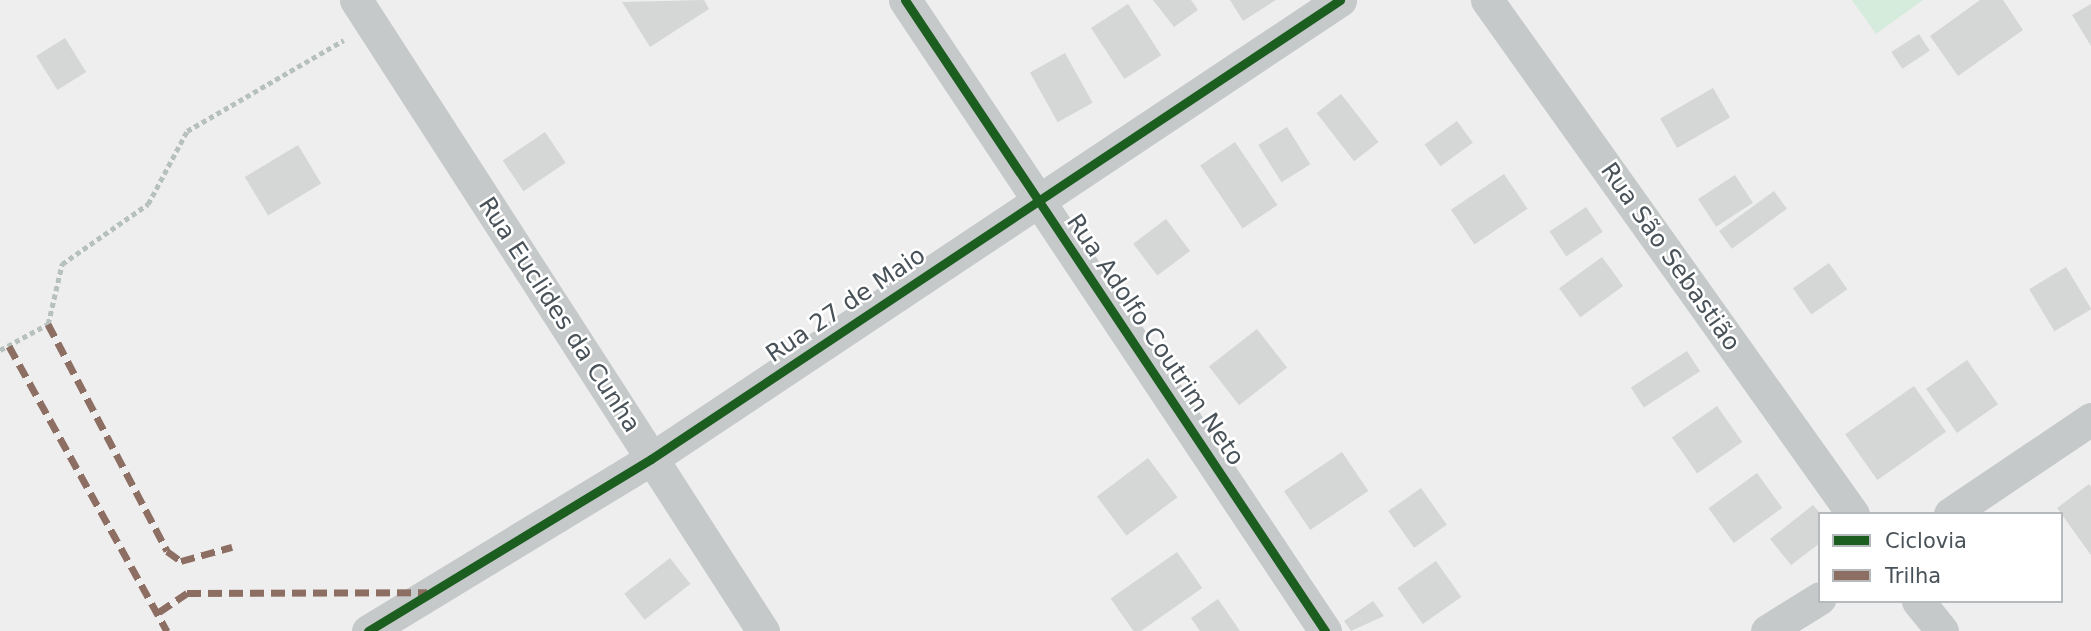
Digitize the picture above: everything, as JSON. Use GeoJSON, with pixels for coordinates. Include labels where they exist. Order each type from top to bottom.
{"type":"FeatureCollection","features":[{"type":"Feature","properties":{"kind":"street","name":"Rua Adolfo Coutrim Neto"},"geometry":{"type":"LineString","coordinates":[[905,0],[1325,631]]}},
{"type":"Feature","properties":{"kind":"street","name":"Rua 27 de Maio"},"geometry":{"type":"LineString","coordinates":[[368,631],[652,459],[1340,0]]}},
{"type":"Feature","properties":{"kind":"street","name":"Rua São Sebastião"},"geometry":{"type":"LineString","coordinates":[[1487,0],[1852,512]]}},
{"type":"Feature","properties":{"kind":"street","name":"Rua Euclides da Cunha"},"geometry":{"type":"LineString","coordinates":[[363,12],[763,631]]}},
{"type":"Feature","properties":{"kind":"street"},"geometry":{"type":"LineString","coordinates":[[1953,512],[2091,419]]}},
{"type":"Feature","properties":{"kind":"street"},"geometry":{"type":"LineString","coordinates":[[1767,631],[1818,599]]}},
{"type":"Feature","properties":{"kind":"street"},"geometry":{"type":"LineString","coordinates":[[1920,603],[1942,631]]}},
{"type":"Feature","properties":{"kind":"path"},"geometry":{"type":"LineString","coordinates":[[0,351],[48,324],[62,264],[148,204],[187,131],[363,12]]}},
{"type":"Feature","properties":{"kind":"green space"},"geometry":{"type":"Polygon","coordinates":[[[1852,0],[1923,0],[1876,34],[1852,0]]]}},
{"type":"Feature","properties":{"kind":"building"},"geometry":{"type":"Polygon","coordinates":[[[704,0],[709,9],[650,47],[622,2],[704,0]]]}},
{"type":"Feature","properties":{"kind":"building"},"geometry":{"type":"Polygon","coordinates":[[[1153,0],[1191,0],[1198,10],[1174,27],[1153,0]]]}},
{"type":"Feature","properties":{"kind":"building"},"geometry":{"type":"Polygon","coordinates":[[[1230,0],[1276,0],[1243,21],[1230,0]]]}},
{"type":"Feature","properties":{"kind":"building"},"geometry":{"type":"Polygon","coordinates":[[[1980,0],[2003,0],[2023,30],[1958,76],[1930,36],[1980,0]]]}},
{"type":"Feature","properties":{"kind":"building"},"geometry":{"type":"Polygon","coordinates":[[[1128,4],[1161,55],[1124,79],[1091,28],[1128,4]]]}},
{"type":"Feature","properties":{"kind":"building"},"geometry":{"type":"Polygon","coordinates":[[[2091,4],[2091,46],[2072,15],[2091,4]]]}},
{"type":"Feature","properties":{"kind":"building"},"geometry":{"type":"Polygon","coordinates":[[[1919,34],[1930,51],[1902,69],[1891,52],[1919,34]]]}},
{"type":"Feature","properties":{"kind":"building"},"geometry":{"type":"Polygon","coordinates":[[[65,38],[86,72],[57,90],[36,56],[65,38]]]}},
{"type":"Feature","properties":{"kind":"building"},"geometry":{"type":"Polygon","coordinates":[[[1065,53],[1093,103],[1058,122],[1030,72],[1065,53]]]}},
{"type":"Feature","properties":{"kind":"building"},"geometry":{"type":"Polygon","coordinates":[[[1713,88],[1730,117],[1677,148],[1660,118],[1713,88]]]}},
{"type":"Feature","properties":{"kind":"building"},"geometry":{"type":"Polygon","coordinates":[[[1341,94],[1379,142],[1354,161],[1317,113],[1341,94]]]}},
{"type":"Feature","properties":{"kind":"building"},"geometry":{"type":"Polygon","coordinates":[[[1457,121],[1473,143],[1441,166],[1425,145],[1457,121]]]}},
{"type":"Feature","properties":{"kind":"building"},"geometry":{"type":"Polygon","coordinates":[[[1287,127],[1310,164],[1281,182],[1258,145],[1287,127]]]}},
{"type":"Feature","properties":{"kind":"building"},"geometry":{"type":"Polygon","coordinates":[[[545,132],[566,163],[523,191],[503,161],[545,132]]]}},
{"type":"Feature","properties":{"kind":"building"},"geometry":{"type":"Polygon","coordinates":[[[1235,142],[1277,205],[1243,228],[1200,165],[1235,142]]]}},
{"type":"Feature","properties":{"kind":"building"},"geometry":{"type":"Polygon","coordinates":[[[298,145],[321,184],[268,216],[245,177],[298,145]]]}},
{"type":"Feature","properties":{"kind":"building"},"geometry":{"type":"Polygon","coordinates":[[[1504,174],[1527,209],[1474,245],[1451,210],[1504,174]]]}},
{"type":"Feature","properties":{"kind":"building"},"geometry":{"type":"Polygon","coordinates":[[[1735,175],[1753,203],[1716,227],[1698,199],[1735,175]]]}},
{"type":"Feature","properties":{"kind":"building"},"geometry":{"type":"Polygon","coordinates":[[[1774,191],[1787,209],[1732,249],[1719,231],[1774,191]]]}},
{"type":"Feature","properties":{"kind":"building"},"geometry":{"type":"Polygon","coordinates":[[[1586,207],[1603,232],[1566,256],[1550,232],[1586,207]]]}},
{"type":"Feature","properties":{"kind":"building"},"geometry":{"type":"Polygon","coordinates":[[[1166,219],[1190,251],[1157,276],[1133,244],[1166,219]]]}},
{"type":"Feature","properties":{"kind":"building"},"geometry":{"type":"Polygon","coordinates":[[[1602,257],[1623,286],[1580,317],[1559,288],[1602,257]]]}},
{"type":"Feature","properties":{"kind":"building"},"geometry":{"type":"Polygon","coordinates":[[[1829,263],[1847,289],[1811,314],[1793,288],[1829,263]]]}},
{"type":"Feature","properties":{"kind":"building"},"geometry":{"type":"Polygon","coordinates":[[[2066,267],[2091,309],[2054,331],[2029,289],[2066,267]]]}},
{"type":"Feature","properties":{"kind":"building"},"geometry":{"type":"Polygon","coordinates":[[[1257,329],[1287,368],[1239,405],[1209,367],[1257,329]]]}},
{"type":"Feature","properties":{"kind":"building"},"geometry":{"type":"Polygon","coordinates":[[[1687,351],[1700,371],[1644,408],[1631,387],[1687,351]]]}},
{"type":"Feature","properties":{"kind":"building"},"geometry":{"type":"Polygon","coordinates":[[[1967,360],[1998,404],[1957,433],[1926,389],[1967,360]]]}},
{"type":"Feature","properties":{"kind":"building"},"geometry":{"type":"Polygon","coordinates":[[[1914,386],[1946,432],[1877,480],[1845,434],[1914,386]]]}},
{"type":"Feature","properties":{"kind":"building"},"geometry":{"type":"Polygon","coordinates":[[[1717,406],[1742,442],[1697,474],[1672,438],[1717,406]]]}},
{"type":"Feature","properties":{"kind":"building"},"geometry":{"type":"Polygon","coordinates":[[[1342,452],[1368,491],[1310,530],[1284,491],[1342,452]]]}},
{"type":"Feature","properties":{"kind":"building"},"geometry":{"type":"Polygon","coordinates":[[[1148,458],[1177,497],[1126,536],[1097,497],[1148,458]]]}},
{"type":"Feature","properties":{"kind":"building"},"geometry":{"type":"Polygon","coordinates":[[[1757,473],[1782,508],[1734,543],[1708,508],[1757,473]]]}},
{"type":"Feature","properties":{"kind":"building"},"geometry":{"type":"Polygon","coordinates":[[[2089,484],[2091,555],[2063,516],[2063,512],[2057,508],[2089,484]]]}},
{"type":"Feature","properties":{"kind":"building"},"geometry":{"type":"Polygon","coordinates":[[[1421,488],[1447,525],[1414,548],[1388,511],[1421,488]]]}},
{"type":"Feature","properties":{"kind":"building"},"geometry":{"type":"Polygon","coordinates":[[[1813,505],[1819,512],[1818,545],[1791,565],[1770,539],[1813,505]]]}},
{"type":"Feature","properties":{"kind":"building"},"geometry":{"type":"Polygon","coordinates":[[[1177,552],[1202,588],[1141,631],[1133,631],[1111,598],[1177,552]]]}},
{"type":"Feature","properties":{"kind":"building"},"geometry":{"type":"Polygon","coordinates":[[[670,558],[690,584],[645,620],[624,594],[670,558]]]}},
{"type":"Feature","properties":{"kind":"building"},"geometry":{"type":"Polygon","coordinates":[[[1436,561],[1461,597],[1423,624],[1397,588],[1436,561]]]}},
{"type":"Feature","properties":{"kind":"building"},"geometry":{"type":"Polygon","coordinates":[[[1218,599],[1240,631],[1200,631],[1191,618],[1218,599]]]}},
{"type":"Feature","properties":{"kind":"building"},"geometry":{"type":"Polygon","coordinates":[[[1373,601],[1384,616],[1351,631],[1344,621],[1373,601]]]}},
{"type":"Feature","properties":{"kind":"marked path"},"geometry":{"type":"LineString","coordinates":[[48,324],[167,551],[181,561],[232,547]]}},
{"type":"Feature","properties":{"kind":"marked path"},"geometry":{"type":"LineString","coordinates":[[9,346],[167,631]]}},
{"type":"Feature","properties":{"kind":"marked path"},"geometry":{"type":"LineString","coordinates":[[159,612],[187,593],[427,592]]}},
{"type":"Feature","properties":{"kind":"cycle path"},"geometry":{"type":"LineString","coordinates":[[905,0],[1325,631]]}},
{"type":"Feature","properties":{"kind":"cycle path"},"geometry":{"type":"LineString","coordinates":[[368,631],[651,459],[1340,0]]}}]}
